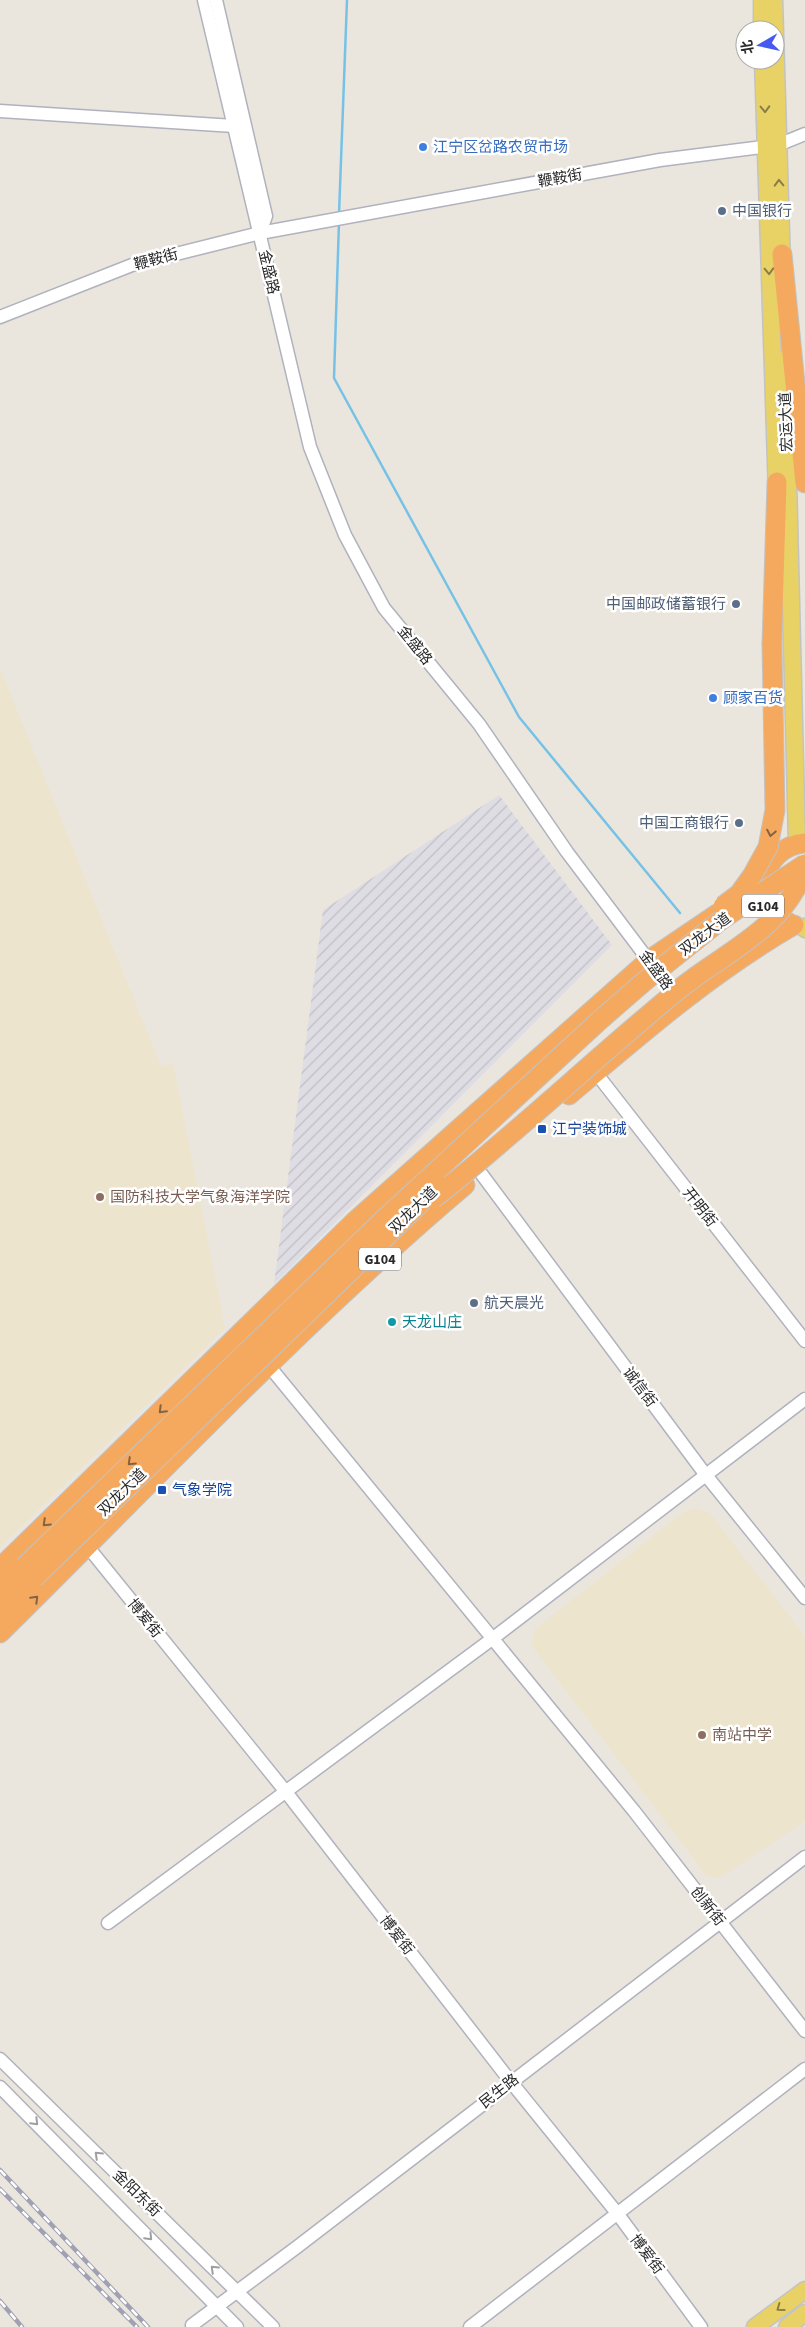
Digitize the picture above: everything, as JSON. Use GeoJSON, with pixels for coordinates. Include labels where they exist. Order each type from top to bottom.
{"type":"FeatureCollection","features":[{"type":"Feature","properties":{"kind":"highway"},"geometry":{"type":"LineString","coordinates":[[782,254],[805,483]]}},
{"type":"Feature","properties":{"kind":"highway"},"geometry":{"type":"LineString","coordinates":[[159,1434],[238,1346],[385,1201],[606,1002],[708,916],[739,894],[752,876],[768,847],[775,810],[772,644],[777,482]]}},
{"type":"Feature","properties":{"kind":"highway"},"geometry":{"type":"LineString","coordinates":[[797,844],[772,860],[764,884],[766,897],[772,909],[782,919],[802,927]]}},
{"type":"Feature","properties":{"kind":"highway","name":"双龙大道"},"geometry":{"type":"LineString","coordinates":[[0,1610],[28,1573],[159,1434],[280,1321],[381,1222],[646,980],[721,920],[805,864]]}},
{"type":"Feature","properties":{"kind":"highway"},"geometry":{"type":"LineString","coordinates":[[390,1232],[448,1186],[680,989],[750,939],[774,919],[792,897],[805,870]]}},
{"type":"Feature","properties":{"kind":"highway","name":"双龙大道"},"geometry":{"type":"LineString","coordinates":[[0,1589],[28,1573],[497,1130],[659,984],[722,935],[805,877]]}},
{"type":"Feature","properties":{"kind":"highway","name":"双龙大道"},"geometry":{"type":"LineString","coordinates":[[0,1568],[356,1220],[648,960],[764,884]]}},
{"type":"Feature","properties":{"kind":"highway","name":"双龙大道"},"geometry":{"type":"LineString","coordinates":[[0,1633],[269,1366],[400,1240],[680,1002],[761,944],[802,927]]}},
{"type":"Feature","properties":{"kind":"main road"},"geometry":{"type":"LineString","coordinates":[[762,0],[762,20]]}},
{"type":"Feature","properties":{"kind":"main road","name":"宏运大道"},"geometry":{"type":"LineString","coordinates":[[774,0],[772,145],[777,482],[797,844]]}},
{"type":"Feature","properties":{"kind":"main road","name":"宏运大道"},"geometry":{"type":"LineString","coordinates":[[764,70],[782,254],[797,844]]}},
{"type":"Feature","properties":{"kind":"main road"},"geometry":{"type":"LineString","coordinates":[[755,2327],[805,2290]]}},
{"type":"Feature","properties":{"kind":"main road"},"geometry":{"type":"LineString","coordinates":[[787,2327],[805,2313]]}},
{"type":"Feature","properties":{"kind":"street","name":"金盛路"},"geometry":{"type":"LineString","coordinates":[[204,0],[310,448],[345,535],[384,608],[479,724],[567,852],[680,1002]]}},
{"type":"Feature","properties":{"kind":"street","name":"金盛路"},"geometry":{"type":"LineString","coordinates":[[216,0],[266,216],[260,233]]}},
{"type":"Feature","properties":{"kind":"street"},"geometry":{"type":"LineString","coordinates":[[0,111],[234,126]]}},
{"type":"Feature","properties":{"kind":"street"},"geometry":{"type":"LineString","coordinates":[[772,145],[805,124]]}},
{"type":"Feature","properties":{"kind":"street","name":"鞭鞍街"},"geometry":{"type":"LineString","coordinates":[[0,317],[132,265],[260,233],[660,160],[772,145],[805,134]]}},
{"type":"Feature","properties":{"kind":"street","name":"开明街"},"geometry":{"type":"LineString","coordinates":[[596,1073],[805,1341]]}},
{"type":"Feature","properties":{"kind":"street","name":"诚信街"},"geometry":{"type":"LineString","coordinates":[[480,1172],[705,1474],[805,1598]]}},
{"type":"Feature","properties":{"kind":"street","name":"创新街"},"geometry":{"type":"LineString","coordinates":[[269,1366],[610,1782],[805,2030]]}},
{"type":"Feature","properties":{"kind":"street"},"geometry":{"type":"LineString","coordinates":[[108,1924],[492,1639],[805,1399]]}},
{"type":"Feature","properties":{"kind":"street","name":"博爱街"},"geometry":{"type":"LineString","coordinates":[[88,1547],[286,1792],[511,2082],[617,2213],[701,2327]]}},
{"type":"Feature","properties":{"kind":"street","name":"民生路"},"geometry":{"type":"LineString","coordinates":[[192,2325],[805,1857]]}},
{"type":"Feature","properties":{"kind":"street","name":"金阳东街"},"geometry":{"type":"LineString","coordinates":[[0,2059],[274,2327]]}},
{"type":"Feature","properties":{"kind":"street"},"geometry":{"type":"LineString","coordinates":[[470,2327],[805,2069]]}},
{"type":"Feature","properties":{"kind":"street","name":"金阳东街"},"geometry":{"type":"LineString","coordinates":[[0,2087],[237,2327]]}},
{"type":"Feature","properties":{"kind":"shaded area","name":"国防科技大学气象海洋学院"},"geometry":{"type":"Polygon","coordinates":[[[0,668],[161,1066],[173,1063],[225,1328],[0,1547],[0,668]]]}},
{"type":"Feature","properties":{"kind":"shaded area"},"geometry":{"type":"Polygon","coordinates":[[[499,795],[612,945],[274,1284],[323,910],[499,795]]]}},
{"type":"Feature","properties":{"kind":"shaded area","name":"南站中学"},"geometry":{"type":"Polygon","coordinates":[[[695,1508],[710,1513],[805,1636],[805,1821],[724,1875],[715,1878],[706,1875],[531,1645],[535,1629],[684,1512],[695,1508]]]}},
{"type":"Feature","properties":{"kind":"waterway"},"geometry":{"type":"LineString","coordinates":[[339,214],[347,0]]}},
{"type":"Feature","properties":{"kind":"waterway"},"geometry":{"type":"LineString","coordinates":[[339,222],[334,378],[519,717],[680,913]]}},
{"type":"Feature","properties":{"kind":"railway"},"geometry":{"type":"LineString","coordinates":[[0,2170],[148,2327]]}},
{"type":"Feature","properties":{"kind":"railway"},"geometry":{"type":"LineString","coordinates":[[0,2189],[137,2327]]}},
{"type":"Feature","properties":{"kind":"railway"},"geometry":{"type":"LineString","coordinates":[[0,2301],[22,2327]]}},
{"type":"Feature","properties":{"kind":"place","name":"江宁区岔路农贸市场"},"geometry":{"type":"Point","coordinates":[423,147]}},
{"type":"Feature","properties":{"kind":"place","name":"中国银行"},"geometry":{"type":"Point","coordinates":[722,211]}},
{"type":"Feature","properties":{"kind":"place","name":"中国邮政储蓄银行"},"geometry":{"type":"Point","coordinates":[736,604]}},
{"type":"Feature","properties":{"kind":"place","name":"顾家百货"},"geometry":{"type":"Point","coordinates":[713,698]}},
{"type":"Feature","properties":{"kind":"place","name":"中国工商银行"},"geometry":{"type":"Point","coordinates":[739,823]}},
{"type":"Feature","properties":{"kind":"place","name":"江宁装饰城"},"geometry":{"type":"Point","coordinates":[542,1129]}},
{"type":"Feature","properties":{"kind":"place","name":"国防科技大学气象海洋学院"},"geometry":{"type":"Point","coordinates":[100,1197]}},
{"type":"Feature","properties":{"kind":"place","name":"航天晨光"},"geometry":{"type":"Point","coordinates":[474,1303]}},
{"type":"Feature","properties":{"kind":"place","name":"天龙山庄"},"geometry":{"type":"Point","coordinates":[392,1322]}},
{"type":"Feature","properties":{"kind":"place","name":"气象学院"},"geometry":{"type":"Point","coordinates":[162,1490]}},
{"type":"Feature","properties":{"kind":"place","name":"南站中学"},"geometry":{"type":"Point","coordinates":[702,1735]}}]}
